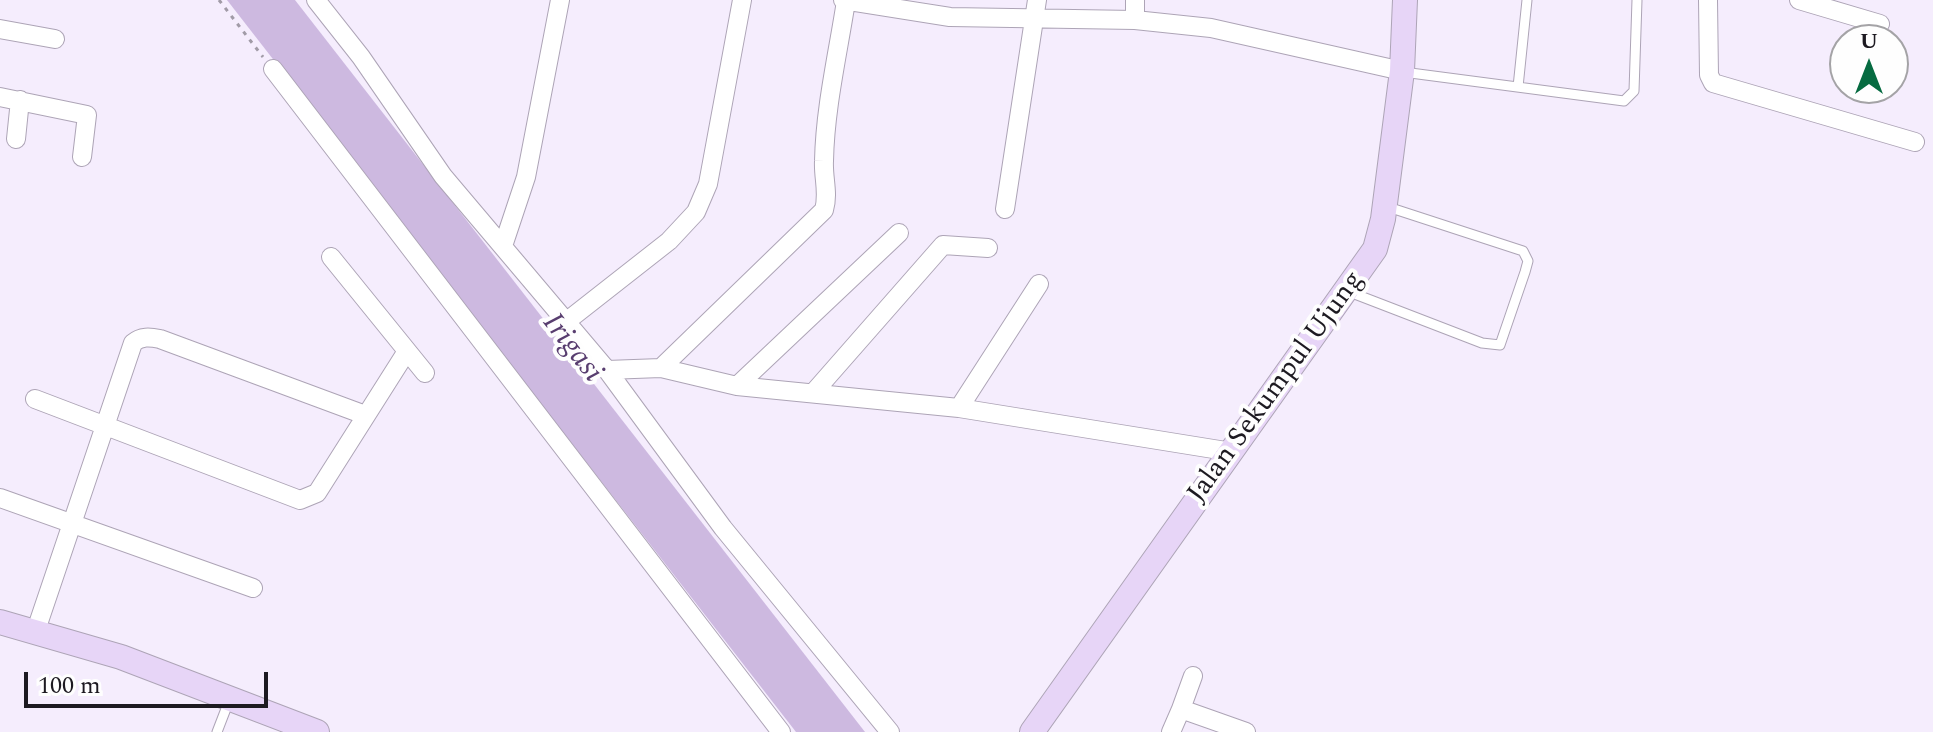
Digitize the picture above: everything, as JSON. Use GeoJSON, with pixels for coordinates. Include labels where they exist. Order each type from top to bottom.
{"type":"FeatureCollection","features":[{"type":"Feature","properties":{"kind":"main road","name":"Jalan Sekumpul Ujung"},"geometry":{"type":"LineString","coordinates":[[1032,732],[1375,249],[1385,206],[1402,71],[1405,0]]}},
{"type":"Feature","properties":{"kind":"main road"},"geometry":{"type":"LineString","coordinates":[[0,622],[121,657],[317,732]]}},
{"type":"Feature","properties":{"kind":"street"},"geometry":{"type":"LineString","coordinates":[[316,0],[361,57],[443,176],[607,370],[723,528],[890,732]]}},
{"type":"Feature","properties":{"kind":"street"},"geometry":{"type":"LineString","coordinates":[[503,246],[526,177],[560,0]]}},
{"type":"Feature","properties":{"kind":"street"},"geometry":{"type":"LineString","coordinates":[[567,321],[669,241],[696,212],[708,184],[742,0]]}},
{"type":"Feature","properties":{"kind":"street"},"geometry":{"type":"LineString","coordinates":[[661,368],[824,210],[829,109],[845,0],[951,8],[1036,9],[1211,28],[1402,71]]}},
{"type":"Feature","properties":{"kind":"street"},"geometry":{"type":"LineString","coordinates":[[1135,0],[1135,20]]}},
{"type":"Feature","properties":{"kind":"street"},"geometry":{"type":"LineString","coordinates":[[1708,0],[1709,75],[1713,83],[1915,142]]}},
{"type":"Feature","properties":{"kind":"street"},"geometry":{"type":"LineString","coordinates":[[1799,0],[1880,24]]}},
{"type":"Feature","properties":{"kind":"street"},"geometry":{"type":"LineString","coordinates":[[1005,209],[1036,9]]}},
{"type":"Feature","properties":{"kind":"street"},"geometry":{"type":"LineString","coordinates":[[0,29],[55,39]]}},
{"type":"Feature","properties":{"kind":"street"},"geometry":{"type":"LineString","coordinates":[[273,69],[781,732]]}},
{"type":"Feature","properties":{"kind":"street"},"geometry":{"type":"LineString","coordinates":[[0,97],[87,115],[82,157]]}},
{"type":"Feature","properties":{"kind":"street"},"geometry":{"type":"LineString","coordinates":[[16,139],[20,100]]}},
{"type":"Feature","properties":{"kind":"street"},"geometry":{"type":"LineString","coordinates":[[737,386],[899,233]]}},
{"type":"Feature","properties":{"kind":"street"},"geometry":{"type":"LineString","coordinates":[[814,392],[943,245],[988,248]]}},
{"type":"Feature","properties":{"kind":"street"},"geometry":{"type":"LineString","coordinates":[[331,257],[425,373]]}},
{"type":"Feature","properties":{"kind":"street"},"geometry":{"type":"LineString","coordinates":[[959,408],[1039,284]]}},
{"type":"Feature","properties":{"kind":"street"},"geometry":{"type":"LineString","coordinates":[[35,633],[133,343],[137,339],[149,337],[365,415]]}},
{"type":"Feature","properties":{"kind":"street"},"geometry":{"type":"LineString","coordinates":[[35,399],[300,500],[317,493],[407,351]]}},
{"type":"Feature","properties":{"kind":"street"},"geometry":{"type":"LineString","coordinates":[[607,370],[661,368],[737,386],[959,408],[1232,452]]}},
{"type":"Feature","properties":{"kind":"street"},"geometry":{"type":"LineString","coordinates":[[0,498],[253,588]]}},
{"type":"Feature","properties":{"kind":"street"},"geometry":{"type":"LineString","coordinates":[[1171,732],[1193,676]]}},
{"type":"Feature","properties":{"kind":"street"},"geometry":{"type":"LineString","coordinates":[[1181,709],[1246,732]]}},
{"type":"Feature","properties":{"kind":"lane"},"geometry":{"type":"LineString","coordinates":[[1518,87],[1527,0]]}},
{"type":"Feature","properties":{"kind":"lane"},"geometry":{"type":"LineString","coordinates":[[1402,71],[1615,102],[1630,97],[1634,91],[1637,0]]}},
{"type":"Feature","properties":{"kind":"lane"},"geometry":{"type":"LineString","coordinates":[[1347,291],[1482,343],[1500,345],[1528,261],[1523,251],[1385,206]]}},
{"type":"Feature","properties":{"kind":"lane"},"geometry":{"type":"LineString","coordinates":[[217,732],[230,698]]}},
{"type":"Feature","properties":{"kind":"path"},"geometry":{"type":"LineString","coordinates":[[219,0],[273,69]]}},
{"type":"Feature","properties":{"kind":"shaded area"},"geometry":{"type":"Polygon","coordinates":[[[227,0],[295,0],[865,732],[796,732],[227,0]]]}},
{"type":"Feature","properties":{"kind":"water label","name":"Irigasi"},"geometry":{"type":"Point","coordinates":[571,349]}}]}
